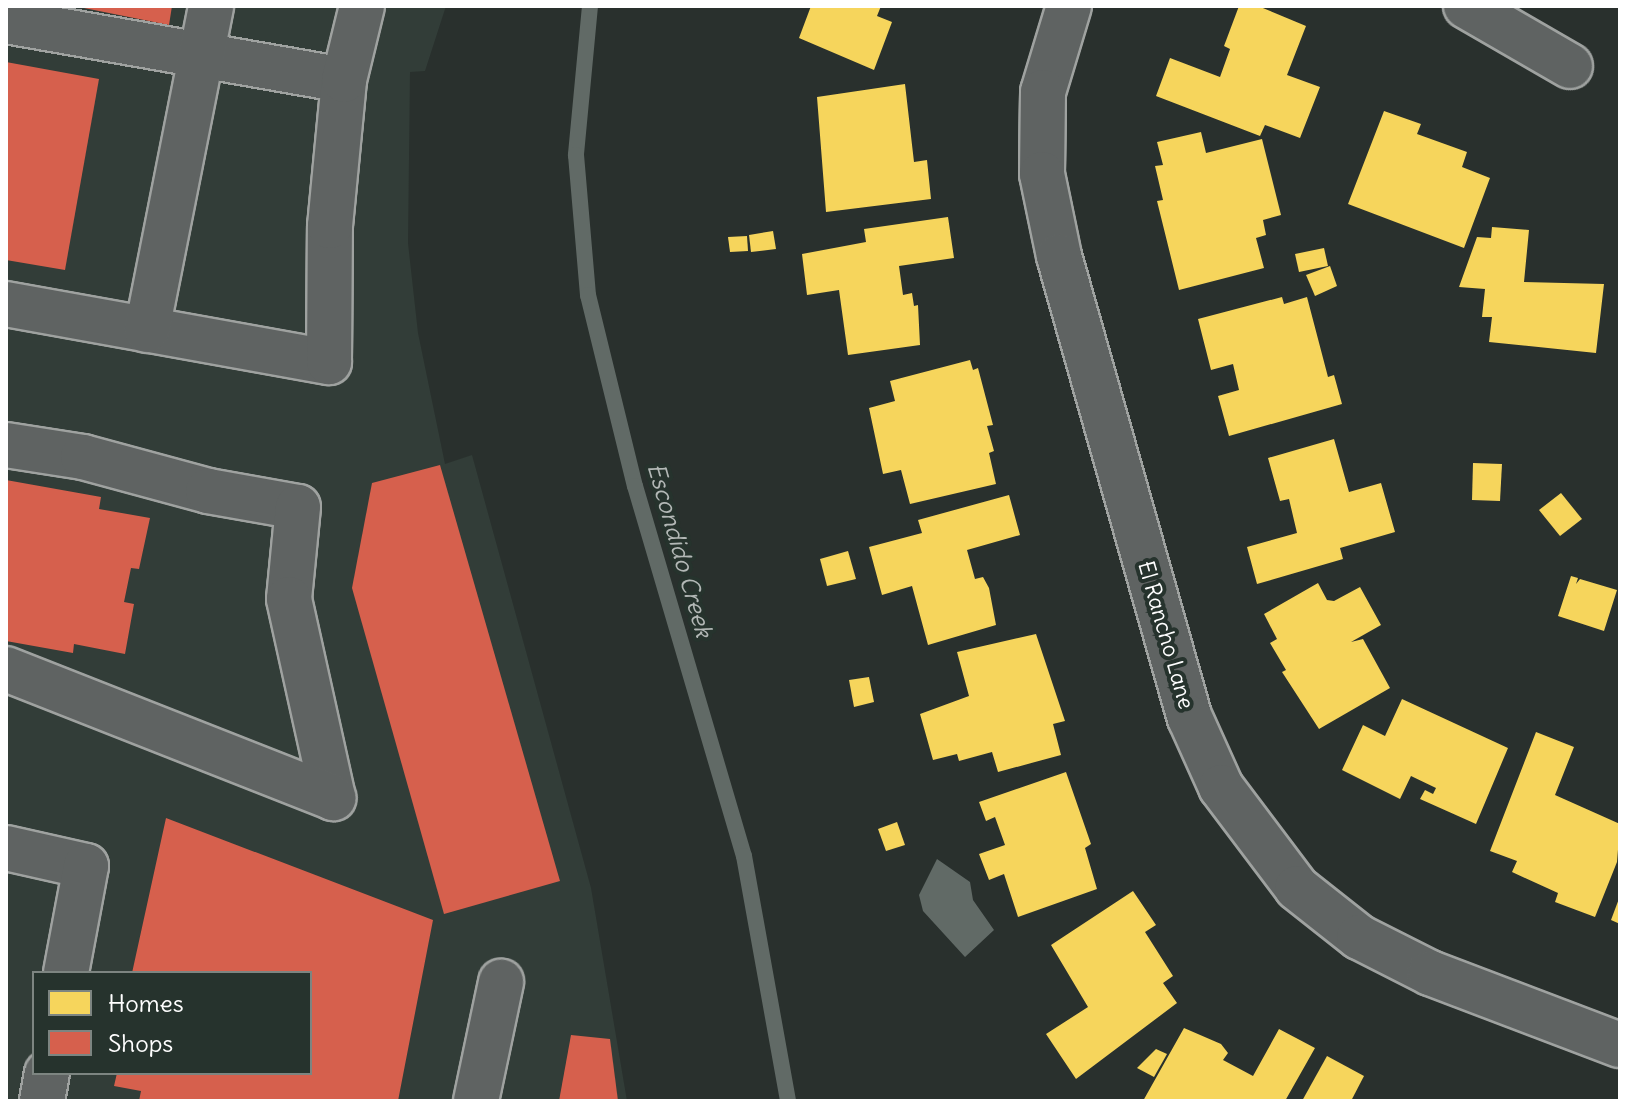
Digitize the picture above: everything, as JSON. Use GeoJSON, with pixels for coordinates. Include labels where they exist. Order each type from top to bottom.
{"type":"FeatureCollection","features":[{"type":"Feature","properties":{"kind":"street"},"geometry":{"type":"LineString","coordinates":[[147,330],[211,6]]}},
{"type":"Feature","properties":{"kind":"street"},"geometry":{"type":"LineString","coordinates":[[6,304],[329,362],[330,226],[344,80],[362,6]]}},
{"type":"Feature","properties":{"kind":"street","name":"El Rancho Lane"},"geometry":{"type":"LineString","coordinates":[[1069,6],[1043,92],[1042,174],[1059,256],[1186,706],[1221,787],[1297,888],[1359,937],[1430,973],[1620,1045]]}},
{"type":"Feature","properties":{"kind":"street"},"geometry":{"type":"LineString","coordinates":[[1466,6],[1570,66]]}},
{"type":"Feature","properties":{"kind":"street"},"geometry":{"type":"LineString","coordinates":[[6,21],[344,80]]}},
{"type":"Feature","properties":{"kind":"street"},"geometry":{"type":"LineString","coordinates":[[6,445],[158,474],[208,491],[298,507],[289,599],[333,798],[6,669]]}},
{"type":"Feature","properties":{"kind":"street"},"geometry":{"type":"LineString","coordinates":[[6,468],[109,487],[158,474]]}},
{"type":"Feature","properties":{"kind":"street"},"geometry":{"type":"LineString","coordinates":[[6,848],[86,866],[66,971]]}},
{"type":"Feature","properties":{"kind":"street"},"geometry":{"type":"LineString","coordinates":[[476,1101],[501,982]]}},
{"type":"Feature","properties":{"kind":"street"},"geometry":{"type":"LineString","coordinates":[[42,1101],[47,1075]]}},
{"type":"Feature","properties":{"kind":"shaded area"},"geometry":{"type":"Polygon","coordinates":[[[6,6],[446,6],[425,71],[410,72],[408,243],[418,333],[445,464],[472,455],[591,888],[627,1101],[6,1101],[6,6]]]}},
{"type":"Feature","properties":{"kind":"shaded area"},"geometry":{"type":"Polygon","coordinates":[[[937,859],[970,882],[973,900],[994,930],[965,957],[923,911],[919,895],[937,859]]]}},
{"type":"Feature","properties":{"kind":"building: Homes"},"geometry":{"type":"Polygon","coordinates":[[[811,6],[881,6],[877,16],[892,22],[874,70],[799,38],[811,6]]]}},
{"type":"Feature","properties":{"kind":"building: Homes"},"geometry":{"type":"Polygon","coordinates":[[[1239,6],[1258,6],[1306,26],[1287,75],[1320,87],[1300,138],[1265,125],[1260,136],[1156,96],[1170,58],[1220,77],[1230,49],[1224,46],[1239,6]]]}},
{"type":"Feature","properties":{"kind":"building: Homes"},"geometry":{"type":"Polygon","coordinates":[[[905,84],[914,162],[927,160],[931,199],[826,212],[817,97],[905,84]]]}},
{"type":"Feature","properties":{"kind":"building: Homes"},"geometry":{"type":"Polygon","coordinates":[[[1384,111],[1421,124],[1417,134],[1467,152],[1462,167],[1490,178],[1464,248],[1348,204],[1384,111]]]}},
{"type":"Feature","properties":{"kind":"building: Homes"},"geometry":{"type":"Polygon","coordinates":[[[1201,132],[1206,153],[1262,139],[1281,215],[1263,220],[1266,235],[1256,238],[1264,268],[1179,290],[1157,201],[1163,200],[1155,166],[1163,165],[1157,142],[1201,132]]]}},
{"type":"Feature","properties":{"kind":"building: Homes"},"geometry":{"type":"Polygon","coordinates":[[[948,217],[954,258],[899,266],[903,295],[912,293],[914,306],[918,305],[920,345],[848,355],[839,290],[807,295],[802,254],[866,242],[864,229],[948,217]]]}},
{"type":"Feature","properties":{"kind":"building: Homes"},"geometry":{"type":"Polygon","coordinates":[[[1492,227],[1529,230],[1524,282],[1604,284],[1596,353],[1489,342],[1492,317],[1482,317],[1485,289],[1459,287],[1477,237],[1491,238],[1492,227]]]}},
{"type":"Feature","properties":{"kind":"building: Homes"},"geometry":{"type":"Polygon","coordinates":[[[773,231],[776,249],[751,252],[749,235],[773,231]]]}},
{"type":"Feature","properties":{"kind":"building: Homes"},"geometry":{"type":"Polygon","coordinates":[[[747,236],[748,251],[730,252],[728,237],[747,236]]]}},
{"type":"Feature","properties":{"kind":"building: Homes"},"geometry":{"type":"Polygon","coordinates":[[[1324,248],[1328,266],[1299,272],[1295,254],[1324,248]]]}},
{"type":"Feature","properties":{"kind":"building: Homes"},"geometry":{"type":"Polygon","coordinates":[[[1330,266],[1337,286],[1315,296],[1306,275],[1330,266]]]}},
{"type":"Feature","properties":{"kind":"building: Homes"},"geometry":{"type":"Polygon","coordinates":[[[1282,297],[1284,304],[1307,297],[1328,377],[1334,375],[1342,404],[1229,436],[1218,396],[1239,390],[1233,364],[1211,370],[1198,319],[1282,297]]]}},
{"type":"Feature","properties":{"kind":"building: Homes"},"geometry":{"type":"Polygon","coordinates":[[[970,360],[973,370],[978,368],[993,425],[987,426],[994,451],[989,453],[996,484],[910,504],[901,470],[883,474],[869,408],[895,401],[890,381],[970,360]]]}},
{"type":"Feature","properties":{"kind":"building: Homes"},"geometry":{"type":"Polygon","coordinates":[[[1334,439],[1349,492],[1381,483],[1395,532],[1340,548],[1343,559],[1257,584],[1247,547],[1297,533],[1289,499],[1280,501],[1268,458],[1334,439]]]}},
{"type":"Feature","properties":{"kind":"building: Homes"},"geometry":{"type":"Polygon","coordinates":[[[1473,463],[1502,464],[1500,501],[1472,500],[1473,463]]]}},
{"type":"Feature","properties":{"kind":"building: Homes"},"geometry":{"type":"Polygon","coordinates":[[[1561,493],[1582,519],[1560,536],[1539,510],[1561,493]]]}},
{"type":"Feature","properties":{"kind":"building: Homes"},"geometry":{"type":"Polygon","coordinates":[[[1009,495],[1020,535],[967,550],[975,579],[983,577],[989,588],[996,625],[928,645],[912,586],[882,595],[869,547],[922,533],[918,520],[1009,495]]]}},
{"type":"Feature","properties":{"kind":"building: Homes"},"geometry":{"type":"Polygon","coordinates":[[[848,551],[856,579],[827,586],[820,559],[848,551]]]}},
{"type":"Feature","properties":{"kind":"building: Homes"},"geometry":{"type":"Polygon","coordinates":[[[1571,576],[1578,578],[1576,584],[1580,579],[1617,590],[1604,631],[1558,616],[1571,576]]]}},
{"type":"Feature","properties":{"kind":"building: Homes"},"geometry":{"type":"Polygon","coordinates":[[[1318,583],[1327,600],[1334,601],[1360,587],[1381,625],[1351,642],[1363,639],[1390,688],[1319,729],[1282,672],[1286,670],[1270,643],[1277,639],[1264,614],[1318,583]]]}},
{"type":"Feature","properties":{"kind":"building: Homes"},"geometry":{"type":"Polygon","coordinates":[[[1036,634],[1065,721],[1053,724],[1061,755],[998,772],[992,752],[959,761],[957,754],[933,760],[920,714],[969,696],[957,652],[1036,634]]]}},
{"type":"Feature","properties":{"kind":"building: Homes"},"geometry":{"type":"Polygon","coordinates":[[[869,677],[874,702],[854,707],[849,680],[869,677]]]}},
{"type":"Feature","properties":{"kind":"building: Homes"},"geometry":{"type":"Polygon","coordinates":[[[1402,699],[1508,748],[1476,824],[1420,799],[1425,790],[1433,794],[1436,788],[1411,776],[1400,799],[1342,770],[1363,725],[1385,736],[1402,699]]]}},
{"type":"Feature","properties":{"kind":"building: Homes"},"geometry":{"type":"Polygon","coordinates":[[[1536,732],[1574,747],[1555,795],[1620,824],[1617,862],[1595,917],[1555,902],[1558,893],[1512,872],[1517,861],[1490,851],[1536,732]]]}},
{"type":"Feature","properties":{"kind":"building: Homes"},"geometry":{"type":"Polygon","coordinates":[[[1066,772],[1091,844],[1085,848],[1097,889],[1018,917],[1004,874],[989,880],[979,854],[1005,845],[995,817],[986,821],[979,802],[1066,772]]]}},
{"type":"Feature","properties":{"kind":"building: Homes"},"geometry":{"type":"Polygon","coordinates":[[[897,822],[905,845],[886,851],[878,829],[897,822]]]}},
{"type":"Feature","properties":{"kind":"building: Homes"},"geometry":{"type":"Polygon","coordinates":[[[1133,891],[1156,925],[1145,932],[1173,976],[1163,983],[1177,1003],[1076,1079],[1046,1034],[1088,1007],[1051,945],[1133,891]]]}},
{"type":"Feature","properties":{"kind":"building: Homes"},"geometry":{"type":"Polygon","coordinates":[[[1620,896],[1620,924],[1611,920],[1620,896]]]}},
{"type":"Feature","properties":{"kind":"building: Homes"},"geometry":{"type":"Polygon","coordinates":[[[1184,1028],[1221,1044],[1228,1053],[1223,1060],[1253,1076],[1279,1029],[1315,1048],[1285,1101],[1143,1101],[1184,1028]]]}},
{"type":"Feature","properties":{"kind":"building: Homes"},"geometry":{"type":"Polygon","coordinates":[[[1156,1049],[1167,1054],[1154,1077],[1137,1068],[1156,1049]]]}},
{"type":"Feature","properties":{"kind":"building: Homes"},"geometry":{"type":"Polygon","coordinates":[[[1327,1056],[1364,1076],[1351,1101],[1302,1101],[1327,1056]]]}},
{"type":"Feature","properties":{"kind":"building: Shops"},"geometry":{"type":"Polygon","coordinates":[[[74,6],[172,6],[169,25],[74,6]]]}},
{"type":"Feature","properties":{"kind":"building: Shops"},"geometry":{"type":"Polygon","coordinates":[[[6,62],[99,79],[65,270],[6,260],[6,62]]]}},
{"type":"Feature","properties":{"kind":"building: Shops"},"geometry":{"type":"Polygon","coordinates":[[[440,465],[560,881],[444,914],[352,588],[372,483],[440,465]]]}},
{"type":"Feature","properties":{"kind":"building: Shops"},"geometry":{"type":"Polygon","coordinates":[[[6,480],[101,497],[99,509],[150,518],[139,569],[131,568],[124,602],[134,604],[125,654],[74,644],[73,653],[6,641],[6,480]]]}},
{"type":"Feature","properties":{"kind":"building: Shops"},"geometry":{"type":"Polygon","coordinates":[[[166,818],[433,920],[398,1101],[139,1101],[141,1091],[114,1086],[117,1075],[312,1075],[312,971],[132,971],[166,818]]]}},
{"type":"Feature","properties":{"kind":"building: Shops"},"geometry":{"type":"Polygon","coordinates":[[[571,1035],[610,1039],[618,1101],[559,1101],[571,1035]]]}},
{"type":"Feature","properties":{"kind":"waterway","name":"Escondido Creek"},"geometry":{"type":"LineString","coordinates":[[590,6],[576,155],[588,295],[635,486],[744,856],[788,1101]]}}]}
